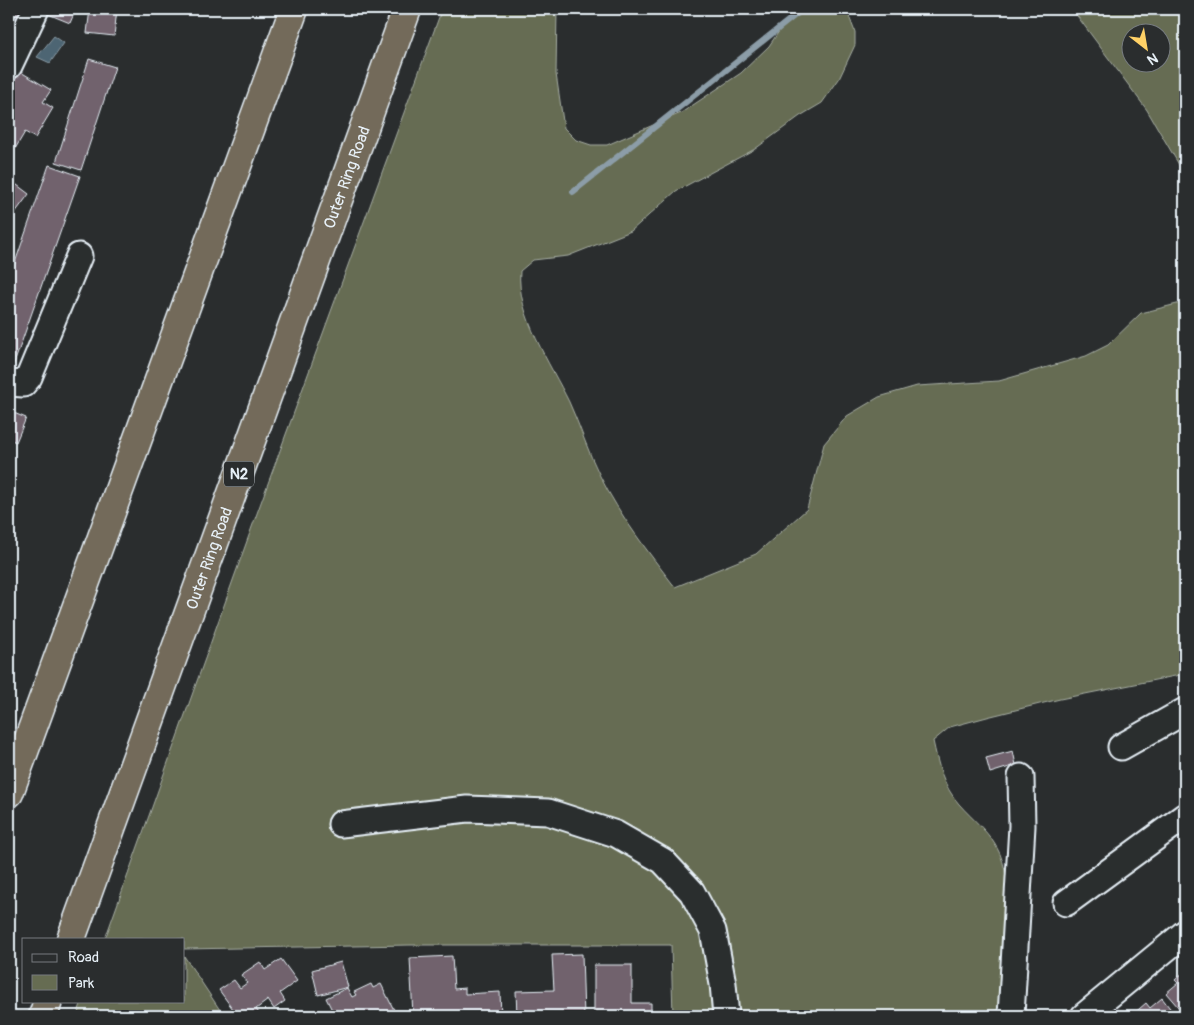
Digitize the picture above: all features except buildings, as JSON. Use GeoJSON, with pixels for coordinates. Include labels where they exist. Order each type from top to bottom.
{"type":"FeatureCollection","features":[{"type":"Feature","properties":{"kind":"highway"},"geometry":{"type":"LineString","coordinates":[[9,793],[294,9]]}},
{"type":"Feature","properties":{"kind":"highway","name":"Outer Ring Road"},"geometry":{"type":"LineString","coordinates":[[71,938],[407,9]]}},
{"type":"Feature","properties":{"kind":"highway"},"geometry":{"type":"LineString","coordinates":[[43,1016],[48,1002]]}},
{"type":"Feature","properties":{"kind":"street"},"geometry":{"type":"LineString","coordinates":[[9,66],[36,9]]}},
{"type":"Feature","properties":{"kind":"street"},"geometry":{"type":"LineString","coordinates":[[9,382],[20,385],[26,382],[79,256]]}},
{"type":"Feature","properties":{"kind":"street"},"geometry":{"type":"LineString","coordinates":[[1121,747],[1185,711]]}},
{"type":"Feature","properties":{"kind":"street"},"geometry":{"type":"LineString","coordinates":[[1011,1016],[1022,826],[1021,777]]}},
{"type":"Feature","properties":{"kind":"street"},"geometry":{"type":"LineString","coordinates":[[342,824],[468,809],[548,812],[616,834],[663,861],[692,892],[713,931],[723,984],[726,1016]]}},
{"type":"Feature","properties":{"kind":"street"},"geometry":{"type":"LineString","coordinates":[[1066,903],[1185,816]]}},
{"type":"Feature","properties":{"kind":"street"},"geometry":{"type":"LineString","coordinates":[[1084,1016],[1185,933]]}},
{"type":"Feature","properties":{"kind":"green space"},"geometry":{"type":"Polygon","coordinates":[[[442,9],[557,9],[556,74],[564,128],[576,140],[591,145],[607,145],[681,113],[741,73],[769,46],[794,9],[848,9],[847,11],[855,32],[855,45],[839,79],[822,103],[800,116],[755,149],[676,191],[631,231],[568,256],[533,260],[520,271],[523,304],[529,322],[569,402],[600,476],[625,519],[675,587],[756,554],[807,509],[824,444],[847,416],[879,397],[917,386],[999,381],[1086,356],[1108,345],[1141,313],[1185,302],[1185,674],[1060,699],[987,717],[950,727],[933,741],[939,766],[949,790],[959,804],[992,840],[1000,854],[1005,870],[1008,889],[1009,933],[1004,1016],[673,1016],[671,945],[410,945],[185,949],[185,938],[105,938],[252,527],[442,9]]]}},
{"type":"Feature","properties":{"kind":"green space"},"geometry":{"type":"Polygon","coordinates":[[[1072,9],[1185,9],[1185,175],[1147,110],[1072,9]]]}},
{"type":"Feature","properties":{"kind":"green space"},"geometry":{"type":"Polygon","coordinates":[[[185,958],[224,1016],[77,1016],[82,1002],[185,1002],[185,958]]]}},
{"type":"Feature","properties":{"kind":"water"},"geometry":{"type":"Polygon","coordinates":[[[54,36],[64,43],[50,63],[37,57],[54,36]]]}},
{"type":"Feature","properties":{"kind":"waterway"},"geometry":{"type":"LineString","coordinates":[[573,192],[803,9]]}}]}
